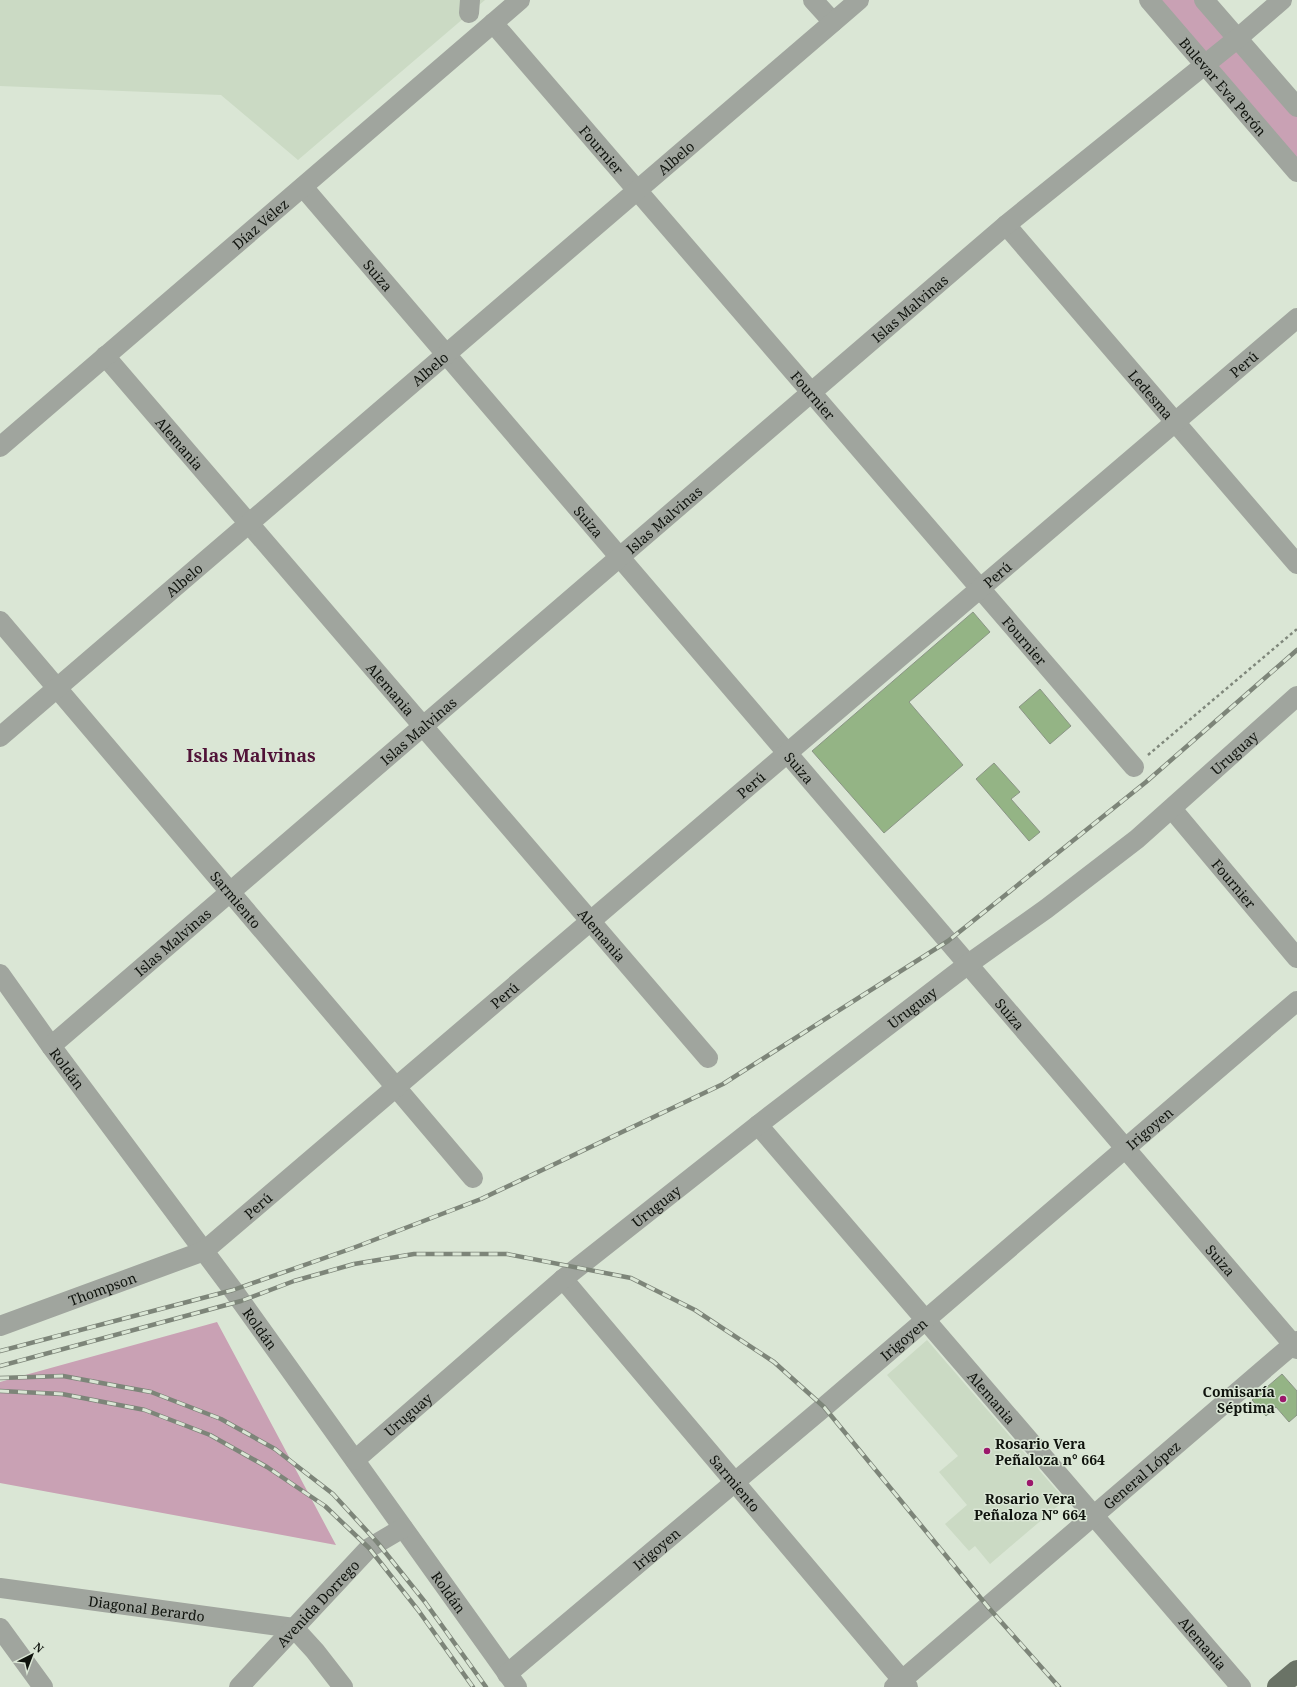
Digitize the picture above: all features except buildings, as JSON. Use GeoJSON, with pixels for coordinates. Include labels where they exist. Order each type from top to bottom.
{"type":"FeatureCollection","features":[{"type":"Feature","properties":{"kind":"main road"},"geometry":{"type":"LineString","coordinates":[[1278,1687],[1297,1671]]}},
{"type":"Feature","properties":{"kind":"street","name":"Díaz Vélez"},"geometry":{"type":"LineString","coordinates":[[0,447],[520,0]]}},
{"type":"Feature","properties":{"kind":"street"},"geometry":{"type":"LineString","coordinates":[[814,0],[833,22]]}},
{"type":"Feature","properties":{"kind":"street","name":"Albelo"},"geometry":{"type":"LineString","coordinates":[[0,737],[859,0]]}},
{"type":"Feature","properties":{"kind":"street","name":"Bulevar Eva Perón"},"geometry":{"type":"LineString","coordinates":[[1149,0],[1297,172]]}},
{"type":"Feature","properties":{"kind":"street"},"geometry":{"type":"LineString","coordinates":[[1204,0],[1297,107]]}},
{"type":"Feature","properties":{"kind":"street","name":"Islas Malvinas"},"geometry":{"type":"LineString","coordinates":[[51,1046],[1006,225],[1238,38],[1282,0]]}},
{"type":"Feature","properties":{"kind":"street","name":"Fournier"},"geometry":{"type":"LineString","coordinates":[[493,23],[1134,767]]}},
{"type":"Feature","properties":{"kind":"street","name":"Suiza"},"geometry":{"type":"LineString","coordinates":[[303,187],[967,965],[1296,1345]]}},
{"type":"Feature","properties":{"kind":"street","name":"Ledesma"},"geometry":{"type":"LineString","coordinates":[[1006,225],[1297,564]]}},
{"type":"Feature","properties":{"kind":"street","name":"Perú"},"geometry":{"type":"LineString","coordinates":[[204,1251],[1297,318]]}},
{"type":"Feature","properties":{"kind":"street","name":"Alemania"},"geometry":{"type":"LineString","coordinates":[[105,356],[708,1058]]}},
{"type":"Feature","properties":{"kind":"street","name":"Sarmiento"},"geometry":{"type":"LineString","coordinates":[[0,621],[473,1178]]}},
{"type":"Feature","properties":{"kind":"street","name":"Uruguay"},"geometry":{"type":"LineString","coordinates":[[355,1460],[563,1279],[758,1125],[967,965],[1046,909],[1137,839],[1297,696]]}},
{"type":"Feature","properties":{"kind":"street","name":"Fournier"},"geometry":{"type":"LineString","coordinates":[[1172,809],[1297,958]]}},
{"type":"Feature","properties":{"kind":"street","name":"Roldán"},"geometry":{"type":"LineString","coordinates":[[0,974],[51,1046],[204,1251],[512,1680]]}},
{"type":"Feature","properties":{"kind":"street","name":"Irigoyen"},"geometry":{"type":"LineString","coordinates":[[512,1680],[735,1481],[824,1407],[1297,1001]]}},
{"type":"Feature","properties":{"kind":"street","name":"Alemania"},"geometry":{"type":"LineString","coordinates":[[758,1125],[1242,1687]]}},
{"type":"Feature","properties":{"kind":"street","name":"Thompson"},"geometry":{"type":"LineString","coordinates":[[0,1326],[204,1251]]}},
{"type":"Feature","properties":{"kind":"street","name":"Sarmiento"},"geometry":{"type":"LineString","coordinates":[[563,1279],[735,1481],[902,1685]]}},
{"type":"Feature","properties":{"kind":"street","name":"General López"},"geometry":{"type":"LineString","coordinates":[[902,1685],[1094,1516],[1296,1345]]}},
{"type":"Feature","properties":{"kind":"street","name":"Avenida Dorrego"},"geometry":{"type":"LineString","coordinates":[[239,1687],[370,1548],[403,1528]]}},
{"type":"Feature","properties":{"kind":"street","name":"Diagonal Berardo"},"geometry":{"type":"LineString","coordinates":[[0,1588],[294,1628]]}},
{"type":"Feature","properties":{"kind":"street"},"geometry":{"type":"LineString","coordinates":[[0,1628],[43,1687]]}},
{"type":"Feature","properties":{"kind":"street"},"geometry":{"type":"LineString","coordinates":[[294,1628],[315,1651],[342,1687]]}},
{"type":"Feature","properties":{"kind":"path"},"geometry":{"type":"LineString","coordinates":[[1134,767],[1297,629]]}},
{"type":"Feature","properties":{"kind":"shaded area"},"geometry":{"type":"Polygon","coordinates":[[[0,0],[485,0],[298,160],[221,95],[0,86],[0,0]]]}},
{"type":"Feature","properties":{"kind":"shaded area"},"geometry":{"type":"Polygon","coordinates":[[[1149,0],[1204,0],[1297,107],[1297,172],[1149,0]]]}},
{"type":"Feature","properties":{"kind":"shaded area"},"geometry":{"type":"Polygon","coordinates":[[[217,1322],[336,1545],[0,1483],[0,1382],[217,1322]]]}},
{"type":"Feature","properties":{"kind":"shaded area","name":"Rosario Vera Peñaloza n° 664"},"geometry":{"type":"Polygon","coordinates":[[[927,1340],[1065,1500],[990,1564],[975,1546],[969,1551],[945,1524],[967,1505],[939,1472],[958,1456],[887,1375],[927,1340]]]}},
{"type":"Feature","properties":{"kind":"railway"},"geometry":{"type":"LineString","coordinates":[[0,1351],[233,1290],[353,1248],[481,1199],[723,1084],[948,941],[1146,782],[1297,650]]}},
{"type":"Feature","properties":{"kind":"railway"},"geometry":{"type":"LineString","coordinates":[[0,1366],[241,1301],[294,1281],[354,1264],[414,1254],[507,1254],[631,1278],[695,1310],[774,1362],[824,1407],[988,1607],[1059,1687]]}},
{"type":"Feature","properties":{"kind":"railway"},"geometry":{"type":"LineString","coordinates":[[0,1378],[63,1376],[151,1392],[221,1419],[275,1449],[333,1494],[377,1542],[425,1602],[486,1687]]}},
{"type":"Feature","properties":{"kind":"railway"},"geometry":{"type":"LineString","coordinates":[[0,1391],[62,1394],[145,1410],[210,1435],[267,1467],[325,1506],[369,1548],[418,1610],[473,1687]]}},
{"type":"Feature","properties":{"kind":"place","name":"Comisaría Séptima"},"geometry":{"type":"Point","coordinates":[1283,1399]}},
{"type":"Feature","properties":{"kind":"place","name":"Rosario Vera Peñaloza n° 664"},"geometry":{"type":"Point","coordinates":[987,1451]}},
{"type":"Feature","properties":{"kind":"place","name":"Rosario Vera Peñaloza Nº 664"},"geometry":{"type":"Point","coordinates":[1030,1483]}},
{"type":"Feature","properties":{"kind":"district","name":"Islas Malvinas"},"geometry":{"type":"Point","coordinates":[251,755]}}]}
